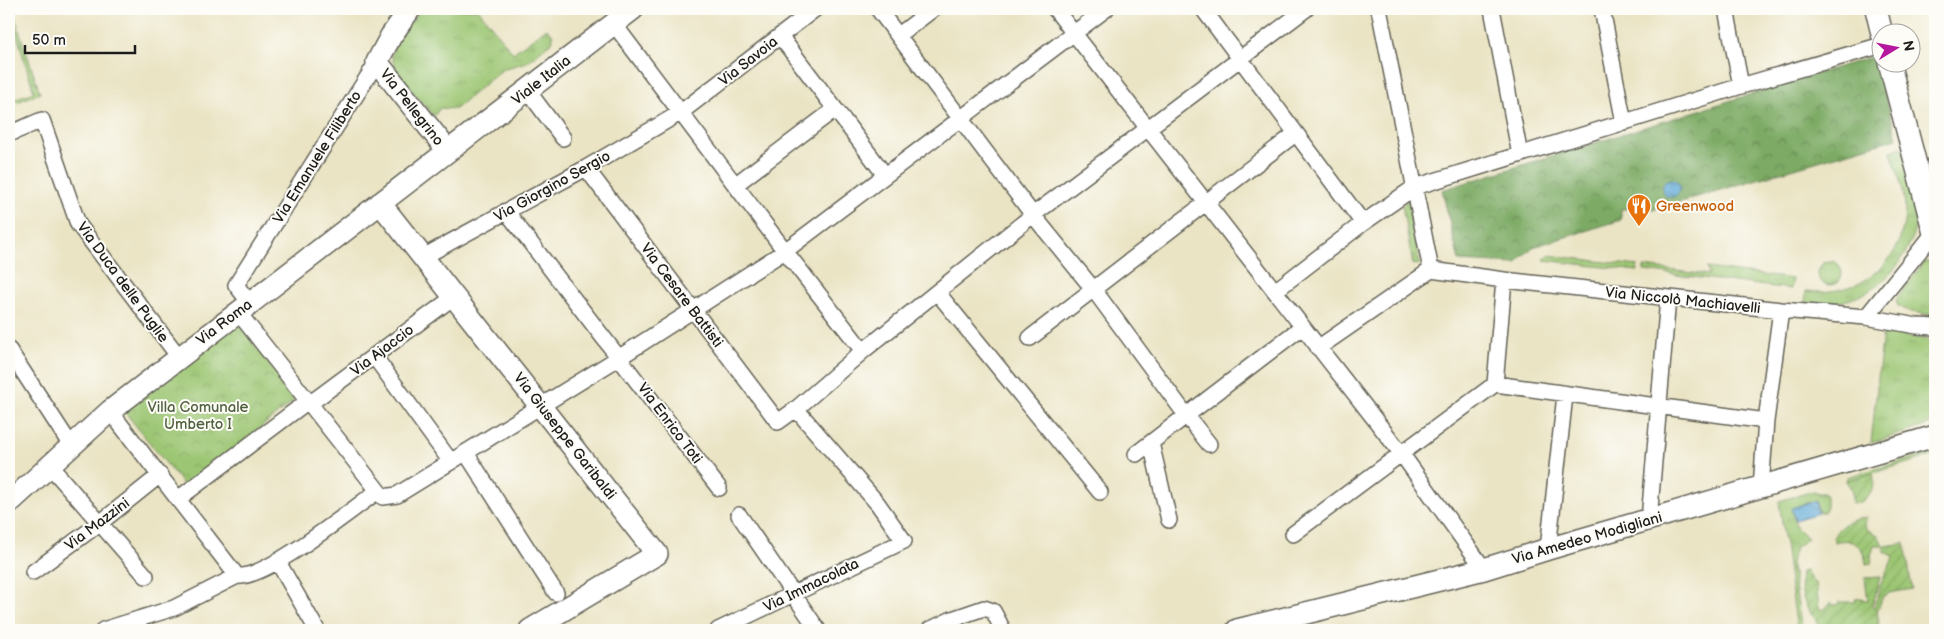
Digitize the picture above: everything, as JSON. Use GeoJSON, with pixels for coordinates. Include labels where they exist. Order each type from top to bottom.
{"type":"FeatureCollection","features":[{"type":"Feature","properties":{"kind":"street","name":"Via Emanuele Filiberto"},"geometry":{"type":"LineString","coordinates":[[244,308],[236,285],[377,62],[391,36],[410,9]]}},
{"type":"Feature","properties":{"kind":"street","name":"Viale Italia"},"geometry":{"type":"LineString","coordinates":[[448,151],[634,9]]}},
{"type":"Feature","properties":{"kind":"street","name":"Via Savoia"},"geometry":{"type":"LineString","coordinates":[[680,113],[815,9]]}},
{"type":"Feature","properties":{"kind":"street"},"geometry":{"type":"LineString","coordinates":[[878,9],[960,119],[1094,290],[1209,444]]}},
{"type":"Feature","properties":{"kind":"street"},"geometry":{"type":"LineString","coordinates":[[899,35],[933,9]]}},
{"type":"Feature","properties":{"kind":"street"},"geometry":{"type":"LineString","coordinates":[[1055,9],[1401,453],[1484,569]]}},
{"type":"Feature","properties":{"kind":"street"},"geometry":{"type":"LineString","coordinates":[[244,308],[308,401],[378,491],[383,497],[397,496],[620,357],[785,251],[1106,9]]}},
{"type":"Feature","properties":{"kind":"street"},"geometry":{"type":"LineString","coordinates":[[1203,9],[1363,223]]}},
{"type":"Feature","properties":{"kind":"street"},"geometry":{"type":"LineString","coordinates":[[796,409],[863,351],[1034,215],[1306,9]]}},
{"type":"Feature","properties":{"kind":"street"},"geometry":{"type":"LineString","coordinates":[[1318,348],[1431,270],[1379,9]]}},
{"type":"Feature","properties":{"kind":"street"},"geometry":{"type":"LineString","coordinates":[[1492,9],[1520,155]]}},
{"type":"Feature","properties":{"kind":"street"},"geometry":{"type":"LineString","coordinates":[[1602,9],[1624,123]]}},
{"type":"Feature","properties":{"kind":"street"},"geometry":{"type":"LineString","coordinates":[[1726,9],[1741,86]]}},
{"type":"Feature","properties":{"kind":"street"},"geometry":{"type":"LineString","coordinates":[[1876,9],[1879,22]]}},
{"type":"Feature","properties":{"kind":"street"},"geometry":{"type":"LineString","coordinates":[[614,24],[735,186],[863,351]]}},
{"type":"Feature","properties":{"kind":"street"},"geometry":{"type":"LineString","coordinates":[[780,36],[885,175]]}},
{"type":"Feature","properties":{"kind":"street"},"geometry":{"type":"LineString","coordinates":[[1275,291],[1363,223],[1415,187],[1741,86],[1872,48]]}},
{"type":"Feature","properties":{"kind":"street","name":"Via Pellegrino"},"geometry":{"type":"LineString","coordinates":[[377,62],[448,151]]}},
{"type":"Feature","properties":{"kind":"street"},"geometry":{"type":"LineString","coordinates":[[1866,317],[1935,235],[1892,72]]}},
{"type":"Feature","properties":{"kind":"street"},"geometry":{"type":"LineString","coordinates":[[528,91],[563,138]]}},
{"type":"Feature","properties":{"kind":"street"},"geometry":{"type":"LineString","coordinates":[[735,186],[835,109]]}},
{"type":"Feature","properties":{"kind":"street","name":"Via Giorgino Sergio"},"geometry":{"type":"LineString","coordinates":[[423,257],[586,168],[680,113]]}},
{"type":"Feature","properties":{"kind":"street","name":"Via Duca delle Puglie"},"geometry":{"type":"LineString","coordinates":[[9,134],[42,120],[78,224],[179,357]]}},
{"type":"Feature","properties":{"kind":"street"},"geometry":{"type":"LineString","coordinates":[[1030,338],[1295,134]]}},
{"type":"Feature","properties":{"kind":"street","name":"Via Roma"},"geometry":{"type":"LineString","coordinates":[[9,503],[110,411],[448,151]]}},
{"type":"Feature","properties":{"kind":"street","name":"Via Cesare Battisti"},"geometry":{"type":"LineString","coordinates":[[586,168],[778,422],[796,409]]}},
{"type":"Feature","properties":{"kind":"street","name":"Via Giuseppe Garibaldi"},"geometry":{"type":"LineString","coordinates":[[380,202],[657,554],[530,630]]}},
{"type":"Feature","properties":{"kind":"street","name":"Via Enrico Toti"},"geometry":{"type":"LineString","coordinates":[[506,211],[719,488]]}},
{"type":"Feature","properties":{"kind":"street","name":"Via Niccolò Machiavelli"},"geometry":{"type":"LineString","coordinates":[[1431,270],[1668,298],[1866,317],[1935,327]]}},
{"type":"Feature","properties":{"kind":"street"},"geometry":{"type":"LineString","coordinates":[[1496,384],[1504,280]]}},
{"type":"Feature","properties":{"kind":"street"},"geometry":{"type":"LineString","coordinates":[[937,292],[1100,492]]}},
{"type":"Feature","properties":{"kind":"street","name":"Via Ajaccio"},"geometry":{"type":"LineString","coordinates":[[308,401],[316,399],[454,296]]}},
{"type":"Feature","properties":{"kind":"street"},"geometry":{"type":"LineString","coordinates":[[1649,520],[1668,298]]}},
{"type":"Feature","properties":{"kind":"street"},"geometry":{"type":"LineString","coordinates":[[1761,487],[1766,421],[1780,310]]}},
{"type":"Feature","properties":{"kind":"street"},"geometry":{"type":"LineString","coordinates":[[1136,454],[1302,327]]}},
{"type":"Feature","properties":{"kind":"street"},"geometry":{"type":"LineString","coordinates":[[9,350],[15,371],[72,447]]}},
{"type":"Feature","properties":{"kind":"street"},"geometry":{"type":"LineString","coordinates":[[374,356],[451,462]]}},
{"type":"Feature","properties":{"kind":"street"},"geometry":{"type":"LineString","coordinates":[[1293,534],[1496,384],[1659,408],[1766,421]]}},
{"type":"Feature","properties":{"kind":"street"},"geometry":{"type":"LineString","coordinates":[[1548,549],[1565,395]]}},
{"type":"Feature","properties":{"kind":"street"},"geometry":{"type":"LineString","coordinates":[[178,499],[308,401]]}},
{"type":"Feature","properties":{"kind":"street","name":"Via Immacolata"},"geometry":{"type":"LineString","coordinates":[[718,630],[904,540],[878,504],[796,409]]}},
{"type":"Feature","properties":{"kind":"street"},"geometry":{"type":"LineString","coordinates":[[110,411],[237,576]]}},
{"type":"Feature","properties":{"kind":"street","name":"Via Amedeo Modigliani"},"geometry":{"type":"LineString","coordinates":[[1236,630],[1484,569],[1935,436]]}},
{"type":"Feature","properties":{"kind":"street"},"geometry":{"type":"LineString","coordinates":[[1150,442],[1169,520]]}},
{"type":"Feature","properties":{"kind":"street"},"geometry":{"type":"LineString","coordinates":[[466,453],[556,593]]}},
{"type":"Feature","properties":{"kind":"street"},"geometry":{"type":"LineString","coordinates":[[50,466],[146,576]]}},
{"type":"Feature","properties":{"kind":"street","name":"Via Mazzini"},"geometry":{"type":"LineString","coordinates":[[33,572],[100,523],[160,475]]}},
{"type":"Feature","properties":{"kind":"street"},"geometry":{"type":"LineString","coordinates":[[103,630],[174,608],[237,576],[244,577],[278,562],[378,491]]}},
{"type":"Feature","properties":{"kind":"street"},"geometry":{"type":"LineString","coordinates":[[739,515],[818,630]]}},
{"type":"Feature","properties":{"kind":"street"},"geometry":{"type":"LineString","coordinates":[[278,562],[316,630]]}},
{"type":"Feature","properties":{"kind":"street"},"geometry":{"type":"LineString","coordinates":[[929,630],[952,619],[984,608],[993,611],[1003,630]]}},
{"type":"Feature","properties":{"kind":"green space"},"geometry":{"type":"Polygon","coordinates":[[[9,9],[12,9],[40,93],[17,102],[16,98],[34,92],[9,9]]]}},
{"type":"Feature","properties":{"kind":"green space"},"geometry":{"type":"Polygon","coordinates":[[[421,9],[478,9],[513,53],[547,28],[552,33],[553,41],[527,62],[503,69],[455,109],[440,108],[434,116],[396,69],[392,55],[400,38],[421,9]]]}},
{"type":"Feature","properties":{"kind":"green space"},"geometry":{"type":"Polygon","coordinates":[[[1872,57],[1872,72],[1878,72],[1897,138],[1656,209],[1621,209],[1621,220],[1533,247],[1516,264],[1459,261],[1442,190],[1872,57]]]}},
{"type":"Feature","properties":{"kind":"green space"},"geometry":{"type":"Polygon","coordinates":[[[1902,147],[1914,190],[1916,219],[1908,249],[1900,262],[1878,285],[1865,293],[1840,302],[1805,304],[1806,291],[1844,289],[1860,283],[1875,273],[1897,247],[1903,230],[1905,203],[1891,151],[1902,147]]]}},
{"type":"Feature","properties":{"kind":"green space"},"geometry":{"type":"Polygon","coordinates":[[[1408,200],[1420,264],[1413,265],[1402,206],[1408,200]]]}},
{"type":"Feature","properties":{"kind":"green space"},"geometry":{"type":"Polygon","coordinates":[[[1548,255],[1638,266],[1637,271],[1544,260],[1548,255]]]}},
{"type":"Feature","properties":{"kind":"green space"},"geometry":{"type":"Polygon","coordinates":[[[1830,261],[1838,265],[1842,273],[1838,281],[1830,285],[1822,281],[1818,273],[1822,265],[1830,261]]]}},
{"type":"Feature","properties":{"kind":"green space"},"geometry":{"type":"Polygon","coordinates":[[[1932,261],[1935,268],[1935,315],[1911,312],[1898,306],[1896,300],[1924,262],[1932,261]]]}},
{"type":"Feature","properties":{"kind":"green space"},"geometry":{"type":"Polygon","coordinates":[[[1644,267],[1709,275],[1707,268],[1793,279],[1791,289],[1644,271],[1644,267]]]}},
{"type":"Feature","properties":{"kind":"green space","name":"Villa Comunale Umberto I"},"geometry":{"type":"Polygon","coordinates":[[[238,323],[252,338],[252,342],[288,389],[292,386],[297,396],[294,401],[185,487],[124,411],[238,323]]]}},
{"type":"Feature","properties":{"kind":"green space"},"geometry":{"type":"Polygon","coordinates":[[[1883,332],[1935,341],[1935,423],[1871,443],[1883,332]]]}},
{"type":"Feature","properties":{"kind":"green space"},"geometry":{"type":"Polygon","coordinates":[[[1935,452],[1935,455],[1846,481],[1847,477],[1935,452]]]}},
{"type":"Feature","properties":{"kind":"green space"},"geometry":{"type":"Polygon","coordinates":[[[1873,473],[1874,484],[1870,494],[1863,501],[1852,504],[1852,490],[1846,481],[1873,473]]]}},
{"type":"Feature","properties":{"kind":"green space"},"geometry":{"type":"Polygon","coordinates":[[[1814,491],[1824,493],[1826,496],[1826,509],[1824,512],[1819,512],[1815,500],[1791,508],[1797,529],[1808,538],[1796,547],[1791,562],[1801,624],[1804,630],[1797,630],[1779,501],[1814,491]]]}},
{"type":"Feature","properties":{"kind":"green space"},"geometry":{"type":"Polygon","coordinates":[[[1867,517],[1865,522],[1866,529],[1878,535],[1884,547],[1875,544],[1871,555],[1872,563],[1866,564],[1863,552],[1857,544],[1847,541],[1835,542],[1833,538],[1839,529],[1847,523],[1867,517]]]}},
{"type":"Feature","properties":{"kind":"green space"},"geometry":{"type":"Polygon","coordinates":[[[1905,543],[1912,589],[1889,593],[1883,596],[1877,612],[1879,622],[1877,630],[1819,629],[1817,620],[1812,616],[1803,598],[1801,572],[1806,571],[1811,580],[1816,584],[1819,608],[1823,610],[1831,603],[1834,605],[1839,604],[1839,602],[1856,602],[1855,599],[1863,598],[1863,600],[1868,600],[1865,578],[1880,577],[1872,607],[1874,609],[1880,586],[1894,556],[1884,552],[1885,546],[1905,543]]]}},
{"type":"Feature","properties":{"kind":"water"},"geometry":{"type":"Polygon","coordinates":[[[1671,179],[1677,182],[1680,188],[1677,194],[1671,197],[1665,194],[1662,188],[1665,182],[1671,179]]]}},
{"type":"Feature","properties":{"kind":"water"},"geometry":{"type":"Polygon","coordinates":[[[1815,501],[1818,513],[1795,520],[1791,508],[1815,501]]]}},
{"type":"Feature","properties":{"kind":"place","name":"Greenwood"},"geometry":{"type":"Point","coordinates":[1639,227]}}]}
